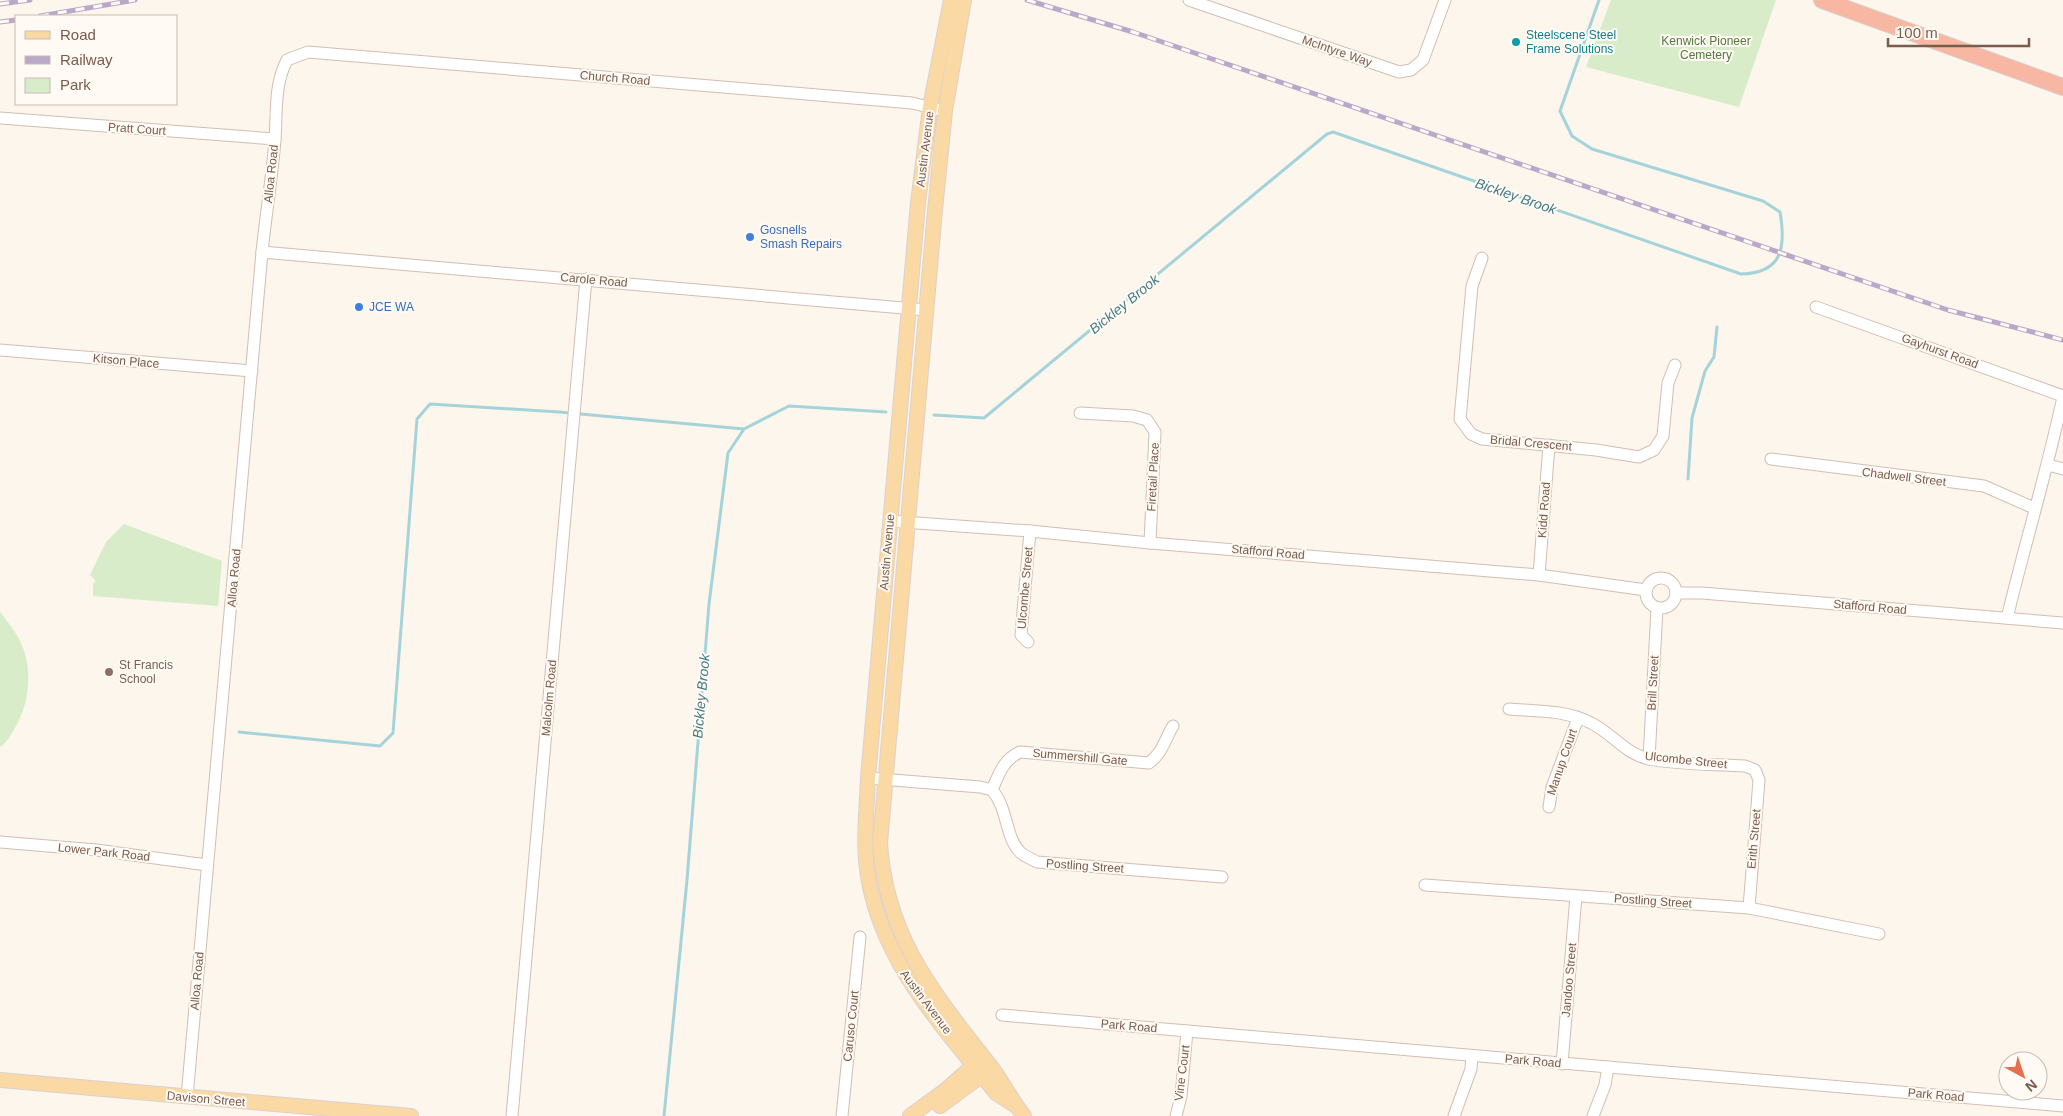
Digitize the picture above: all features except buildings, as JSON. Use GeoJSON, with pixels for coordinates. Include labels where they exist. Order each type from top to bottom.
{"type":"FeatureCollection","features":[{"type":"Feature","properties":{"kind":"highway"},"geometry":{"type":"LineString","coordinates":[[1822,0],[2063,87]]}},
{"type":"Feature","properties":{"kind":"highway"},"geometry":{"type":"LineString","coordinates":[[1849,0],[2063,78]]}},
{"type":"Feature","properties":{"kind":"main road","name":"Austin Avenue"},"geometry":{"type":"LineString","coordinates":[[951,0],[930,107],[908,308],[868,778],[866,846],[870,889],[884,931],[900,966],[983,1066]]}},
{"type":"Feature","properties":{"kind":"main road","name":"Austin Avenue"},"geometry":{"type":"LineString","coordinates":[[964,0],[945,111],[880,843],[883,870],[891,907],[903,940],[925,980],[983,1066]]}},
{"type":"Feature","properties":{"kind":"main road"},"geometry":{"type":"LineString","coordinates":[[983,1066],[996,1093],[1020,1111]]}},
{"type":"Feature","properties":{"kind":"main road"},"geometry":{"type":"LineString","coordinates":[[910,1116],[983,1066]]}},
{"type":"Feature","properties":{"kind":"main road"},"geometry":{"type":"LineString","coordinates":[[926,1116],[983,1066]]}},
{"type":"Feature","properties":{"kind":"main road","name":"Davison Street"},"geometry":{"type":"LineString","coordinates":[[0,1080],[188,1097],[320,1112],[411,1116]]}},
{"type":"Feature","properties":{"kind":"street","name":"McIntyre Way"},"geometry":{"type":"LineString","coordinates":[[1189,0],[1398,72],[1411,70],[1423,60],[1445,0]]}},
{"type":"Feature","properties":{"kind":"street","name":"Church Road"},"geometry":{"type":"LineString","coordinates":[[287,60],[308,52],[892,101],[945,111]]}},
{"type":"Feature","properties":{"kind":"street","name":"Alloa Road"},"geometry":{"type":"LineString","coordinates":[[188,1097],[262,252],[275,139],[277,91],[281,72],[287,60]]}},
{"type":"Feature","properties":{"kind":"street","name":"Pratt Court"},"geometry":{"type":"LineString","coordinates":[[0,118],[275,139]]}},
{"type":"Feature","properties":{"kind":"street","name":"Carole Road"},"geometry":{"type":"LineString","coordinates":[[262,252],[926,310]]}},
{"type":"Feature","properties":{"kind":"street","name":"Bridal Crescent"},"geometry":{"type":"LineString","coordinates":[[1482,258],[1472,286],[1460,420],[1464,428],[1471,434],[1482,439],[1548,445],[1639,457],[1654,450],[1662,436],[1668,383],[1675,366]]}},
{"type":"Feature","properties":{"kind":"street","name":"Malcolm Road"},"geometry":{"type":"LineString","coordinates":[[512,1116],[586,279]]}},
{"type":"Feature","properties":{"kind":"street","name":"Gayhurst Road"},"geometry":{"type":"LineString","coordinates":[[1816,307],[2063,396],[2048,465],[2034,508],[2007,618]]}},
{"type":"Feature","properties":{"kind":"street","name":"Kitson Place"},"geometry":{"type":"LineString","coordinates":[[0,350],[252,371]]}},
{"type":"Feature","properties":{"kind":"street","name":"Firetail Place"},"geometry":{"type":"LineString","coordinates":[[1080,413],[1134,416],[1147,420],[1155,432],[1150,543]]}},
{"type":"Feature","properties":{"kind":"street","name":"Kidd Road"},"geometry":{"type":"LineString","coordinates":[[1539,575],[1548,445]]}},
{"type":"Feature","properties":{"kind":"street","name":"Chadwell Street"},"geometry":{"type":"LineString","coordinates":[[1771,460],[1984,486],[2034,508]]}},
{"type":"Feature","properties":{"kind":"street"},"geometry":{"type":"LineString","coordinates":[[2048,465],[2063,469]]}},
{"type":"Feature","properties":{"kind":"street","name":"Stafford Road"},"geometry":{"type":"LineString","coordinates":[[889,521],[1030,531],[1150,543],[1539,575],[1646,590]]}},
{"type":"Feature","properties":{"kind":"street","name":"Ulcombe Street"},"geometry":{"type":"LineString","coordinates":[[1028,642],[1021,635],[1030,531]]}},
{"type":"Feature","properties":{"kind":"street"},"geometry":{"type":"LineString","coordinates":[[1660,578],[1671,581],[1676,593],[1670,605],[1656,608],[1648,600],[1646,590],[1650,582],[1660,578]]}},
{"type":"Feature","properties":{"kind":"street","name":"Stafford Road"},"geometry":{"type":"LineString","coordinates":[[1676,593],[1702,593],[2063,623]]}},
{"type":"Feature","properties":{"kind":"street","name":"Brill Street"},"geometry":{"type":"LineString","coordinates":[[1648,759],[1656,608]]}},
{"type":"Feature","properties":{"kind":"street","name":"Ulcombe Street"},"geometry":{"type":"LineString","coordinates":[[1508,710],[1552,713],[1578,718],[1592,723],[1630,751],[1648,759],[1745,766],[1755,770]]}},
{"type":"Feature","properties":{"kind":"street","name":"Manup Court"},"geometry":{"type":"LineString","coordinates":[[1549,808],[1552,787],[1578,718]]}},
{"type":"Feature","properties":{"kind":"street","name":"Summershill Gate"},"geometry":{"type":"LineString","coordinates":[[992,790],[1003,764],[1010,756],[1020,752],[1149,763],[1160,754],[1166,737],[1173,726]]}},
{"type":"Feature","properties":{"kind":"street","name":"Erith Street"},"geometry":{"type":"LineString","coordinates":[[1749,908],[1759,780],[1755,770]]}},
{"type":"Feature","properties":{"kind":"street"},"geometry":{"type":"LineString","coordinates":[[868,778],[980,787],[992,790]]}},
{"type":"Feature","properties":{"kind":"street","name":"Postling Street"},"geometry":{"type":"LineString","coordinates":[[992,790],[1000,800],[1014,844],[1020,852],[1037,862],[1222,877]]}},
{"type":"Feature","properties":{"kind":"street","name":"Lower Park Road"},"geometry":{"type":"LineString","coordinates":[[0,842],[96,850],[207,865]]}},
{"type":"Feature","properties":{"kind":"street","name":"Postling Street"},"geometry":{"type":"LineString","coordinates":[[1425,885],[1749,908],[1879,934]]}},
{"type":"Feature","properties":{"kind":"street","name":"Jandoo Street"},"geometry":{"type":"LineString","coordinates":[[1562,1064],[1576,896]]}},
{"type":"Feature","properties":{"kind":"street","name":"Caruso Court"},"geometry":{"type":"LineString","coordinates":[[842,1116],[860,937]]}},
{"type":"Feature","properties":{"kind":"street","name":"Park Road"},"geometry":{"type":"LineString","coordinates":[[1002,1015],[2063,1106]]}},
{"type":"Feature","properties":{"kind":"street","name":"Vine Court"},"geometry":{"type":"LineString","coordinates":[[1176,1116],[1181,1096],[1187,1030]]}},
{"type":"Feature","properties":{"kind":"street"},"geometry":{"type":"LineString","coordinates":[[1454,1116],[1471,1069],[1472,1056]]}},
{"type":"Feature","properties":{"kind":"street"},"geometry":{"type":"LineString","coordinates":[[1593,1116],[1605,1085],[1608,1067]]}},
{"type":"Feature","properties":{"kind":"green space","name":"Kenwick Pioneer Cemetery"},"geometry":{"type":"Polygon","coordinates":[[[1611,0],[1776,0],[1739,107],[1586,67],[1611,0]]]}},
{"type":"Feature","properties":{"kind":"green space"},"geometry":{"type":"Polygon","coordinates":[[[124,524],[222,561],[218,606],[93,596],[93,584],[96,581],[90,575],[106,542],[124,524]]]}},
{"type":"Feature","properties":{"kind":"green space"},"geometry":{"type":"Polygon","coordinates":[[[0,612],[23,647],[28,670],[28,681],[25,705],[21,716],[9,738],[0,747],[0,612]]]}},
{"type":"Feature","properties":{"kind":"waterway","name":"Bickley Brook"},"geometry":{"type":"LineString","coordinates":[[934,415],[984,418],[1327,134],[1333,132],[1741,274],[1766,269],[1779,256],[1782,236],[1780,212],[1763,201],[1592,149],[1572,136],[1560,111],[1599,0]]}},
{"type":"Feature","properties":{"kind":"waterway"},"geometry":{"type":"LineString","coordinates":[[1688,479],[1692,418],[1705,371],[1714,357],[1717,327]]}},
{"type":"Feature","properties":{"kind":"waterway"},"geometry":{"type":"LineString","coordinates":[[239,732],[380,746],[393,733],[417,419],[430,404],[559,412],[744,429]]}},
{"type":"Feature","properties":{"kind":"waterway","name":"Bickley Brook"},"geometry":{"type":"LineString","coordinates":[[664,1116],[687,880],[709,604],[728,453],[744,429],[789,406],[886,412]]}},
{"type":"Feature","properties":{"kind":"railway"},"geometry":{"type":"LineString","coordinates":[[0,4],[30,0]]}},
{"type":"Feature","properties":{"kind":"railway"},"geometry":{"type":"LineString","coordinates":[[46,15],[135,0]]}},
{"type":"Feature","properties":{"kind":"railway"},"geometry":{"type":"LineString","coordinates":[[1027,0],[1133,32],[1948,310],[2063,340]]}},
{"type":"Feature","properties":{"kind":"railway"},"geometry":{"type":"LineString","coordinates":[[0,22],[15,20]]}},
{"type":"Feature","properties":{"kind":"place","name":"Steelscene Steel Frame Solutions"},"geometry":{"type":"Point","coordinates":[1516,42]}},
{"type":"Feature","properties":{"kind":"place","name":"Gosnells Smash Repairs"},"geometry":{"type":"Point","coordinates":[750,237]}},
{"type":"Feature","properties":{"kind":"place","name":"JCE WA"},"geometry":{"type":"Point","coordinates":[359,307]}},
{"type":"Feature","properties":{"kind":"place","name":"St Francis School"},"geometry":{"type":"Point","coordinates":[109,672]}}]}
